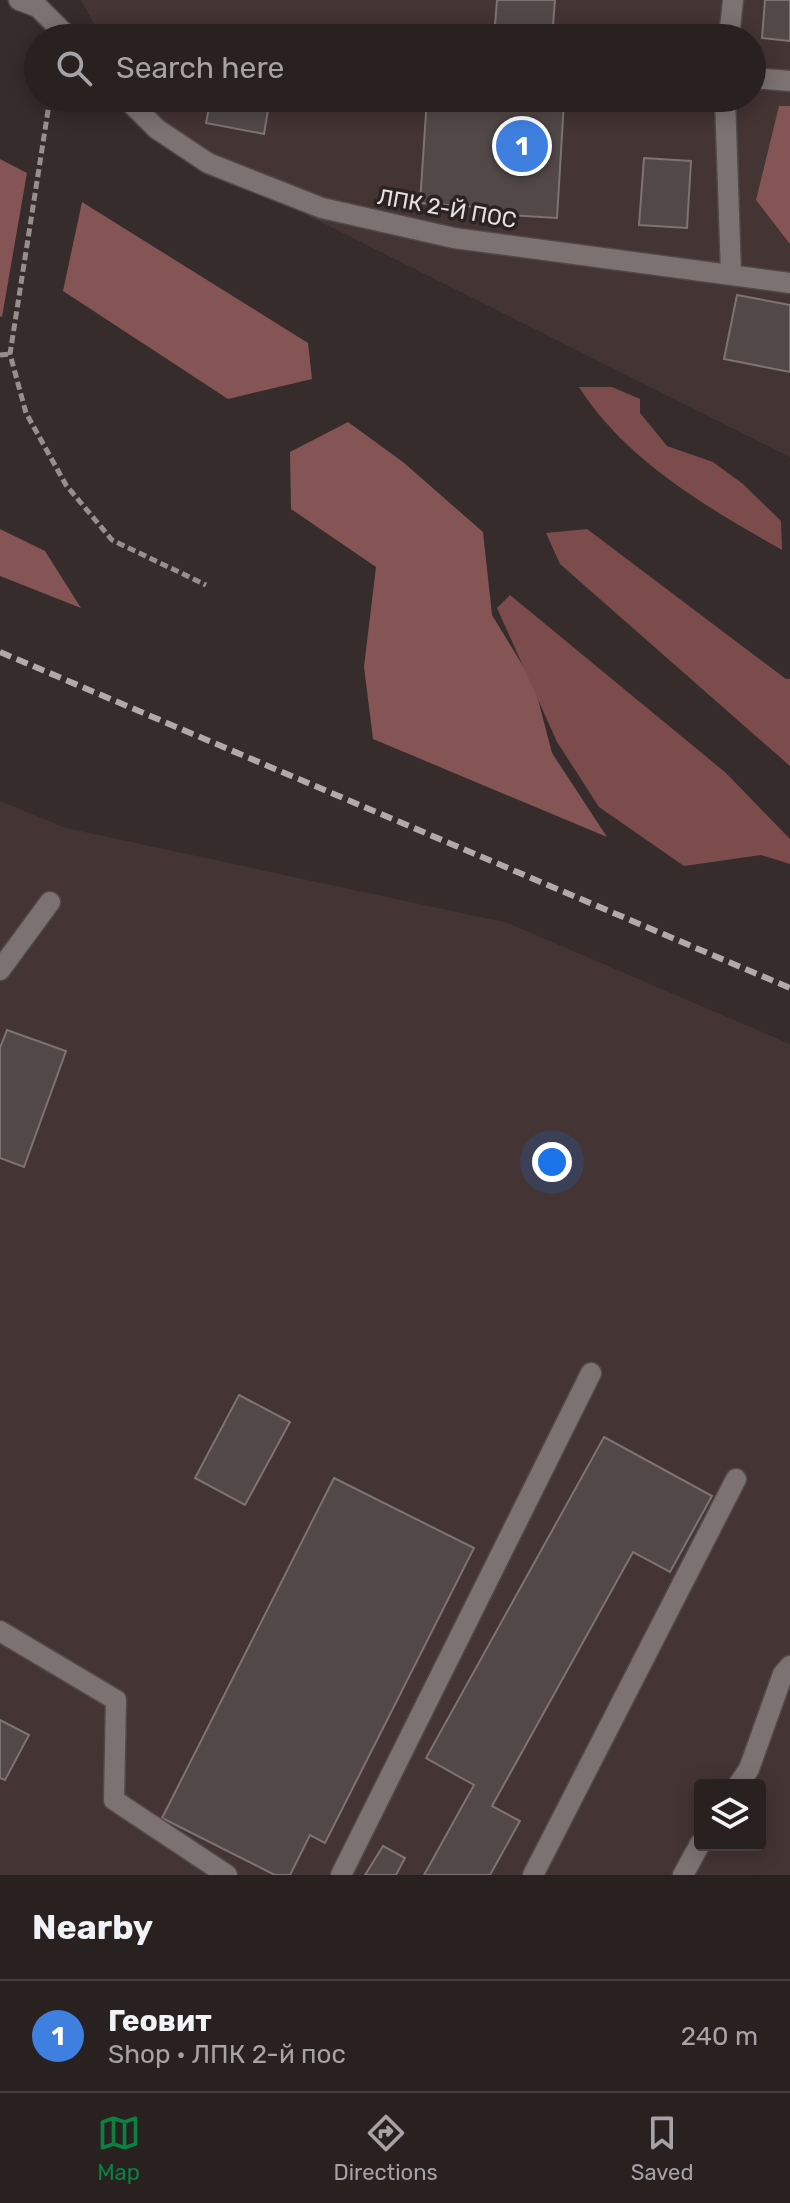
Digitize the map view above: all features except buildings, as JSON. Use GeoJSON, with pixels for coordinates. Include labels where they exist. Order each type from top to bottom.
{"type":"FeatureCollection","features":[{"type":"Feature","properties":{"kind":"street"},"geometry":{"type":"LineString","coordinates":[[19,0],[38,7],[55,24]]}},
{"type":"Feature","properties":{"kind":"street"},"geometry":{"type":"LineString","coordinates":[[730,24],[733,0]]}},
{"type":"Feature","properties":{"kind":"street"},"geometry":{"type":"LineString","coordinates":[[766,79],[790,81]]}},
{"type":"Feature","properties":{"kind":"street","name":"ЛПК 2-Й ПОС"},"geometry":{"type":"LineString","coordinates":[[140,112],[157,129],[208,163],[322,208],[454,238],[790,283]]}},
{"type":"Feature","properties":{"kind":"street"},"geometry":{"type":"LineString","coordinates":[[725,112],[731,273]]}},
{"type":"Feature","properties":{"kind":"street"},"geometry":{"type":"LineString","coordinates":[[0,970],[50,902]]}},
{"type":"Feature","properties":{"kind":"street"},"geometry":{"type":"LineString","coordinates":[[341,1875],[591,1373]]}},
{"type":"Feature","properties":{"kind":"street"},"geometry":{"type":"LineString","coordinates":[[533,1875],[736,1479]]}},
{"type":"Feature","properties":{"kind":"street"},"geometry":{"type":"LineString","coordinates":[[0,1631],[116,1700],[114,1800],[227,1875]]}},
{"type":"Feature","properties":{"kind":"street"},"geometry":{"type":"LineString","coordinates":[[742,1779],[749,1769],[783,1674],[790,1666]]}},
{"type":"Feature","properties":{"kind":"street"},"geometry":{"type":"LineString","coordinates":[[683,1875],[696,1851]]}},
{"type":"Feature","properties":{"kind":"path"},"geometry":{"type":"LineString","coordinates":[[48,112],[10,354],[26,413],[66,485],[112,540],[206,585]]}},
{"type":"Feature","properties":{"kind":"path"},"geometry":{"type":"LineString","coordinates":[[0,355],[10,354]]}},
{"type":"Feature","properties":{"kind":"shaded area"},"geometry":{"type":"Polygon","coordinates":[[[81,0],[790,0],[790,457],[163,143],[145,112],[766,112],[766,24],[94,24],[81,0]]]}},
{"type":"Feature","properties":{"kind":"shaded area"},"geometry":{"type":"Polygon","coordinates":[[[779,106],[790,106],[790,244],[756,200],[779,106]]]}},
{"type":"Feature","properties":{"kind":"shaded area"},"geometry":{"type":"Polygon","coordinates":[[[0,159],[27,173],[2,317],[0,316],[0,159]]]}},
{"type":"Feature","properties":{"kind":"shaded area"},"geometry":{"type":"Polygon","coordinates":[[[82,202],[308,343],[312,379],[228,399],[63,291],[82,202]]]}},
{"type":"Feature","properties":{"kind":"shaded area"},"geometry":{"type":"Polygon","coordinates":[[[579,387],[612,387],[640,399],[640,413],[667,446],[713,462],[743,484],[781,521],[782,550],[697,499],[644,460],[598,413],[579,387]]]}},
{"type":"Feature","properties":{"kind":"shaded area"},"geometry":{"type":"Polygon","coordinates":[[[348,422],[403,462],[483,532],[492,615],[534,684],[552,753],[607,837],[373,739],[364,667],[376,567],[291,509],[290,452],[348,422]]]}},
{"type":"Feature","properties":{"kind":"shaded area"},"geometry":{"type":"Polygon","coordinates":[[[0,529],[45,551],[81,608],[0,576],[0,529]]]}},
{"type":"Feature","properties":{"kind":"shaded area"},"geometry":{"type":"Polygon","coordinates":[[[587,529],[790,679],[790,766],[560,564],[546,533],[587,529]]]}},
{"type":"Feature","properties":{"kind":"shaded area"},"geometry":{"type":"Polygon","coordinates":[[[510,595],[726,773],[790,839],[790,864],[761,855],[684,866],[599,807],[557,742],[497,608],[510,595]]]}},
{"type":"Feature","properties":{"kind":"shaded area"},"geometry":{"type":"Polygon","coordinates":[[[0,801],[66,828],[508,923],[790,1044],[790,1875],[0,1875],[0,801]]]}},
{"type":"Feature","properties":{"kind":"railway"},"geometry":{"type":"LineString","coordinates":[[0,652],[790,988]]}},
{"type":"Feature","properties":{"kind":"place","name":"Геовит"},"geometry":{"type":"Point","coordinates":[522,146]}}]}
